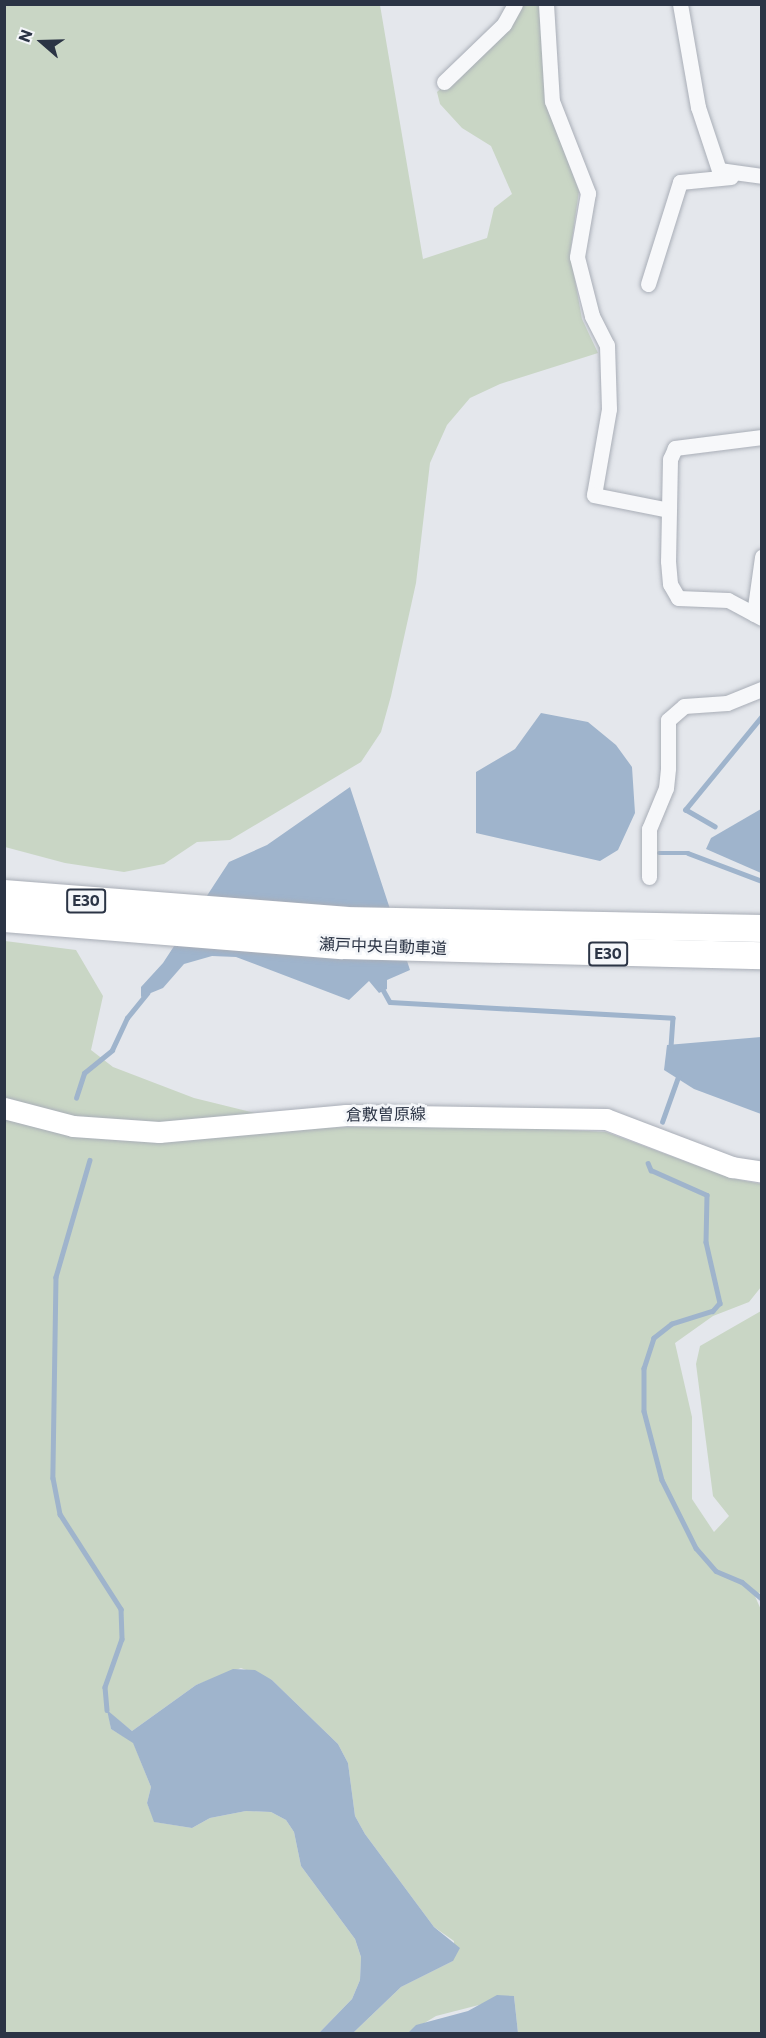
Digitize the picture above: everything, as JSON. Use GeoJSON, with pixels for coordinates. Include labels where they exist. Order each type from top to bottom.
{"type":"FeatureCollection","features":[{"type":"Feature","properties":{"kind":"highway","name":"瀬戸中央自動車道"},"geometry":{"type":"LineString","coordinates":[[4,893],[457,936],[762,955]]}},
{"type":"Feature","properties":{"kind":"highway"},"geometry":{"type":"LineString","coordinates":[[575,927],[762,915]]}},
{"type":"Feature","properties":{"kind":"highway","name":"瀬戸中央自動車道"},"geometry":{"type":"LineString","coordinates":[[4,918],[152,932],[457,936],[575,927],[762,928]]}},
{"type":"Feature","properties":{"kind":"street"},"geometry":{"type":"LineString","coordinates":[[444,82],[504,24],[515,4]]}},
{"type":"Feature","properties":{"kind":"street"},"geometry":{"type":"LineString","coordinates":[[546,4],[552,101],[588,193],[577,257],[592,316],[607,345],[609,409],[594,495],[669,510]]}},
{"type":"Feature","properties":{"kind":"street"},"geometry":{"type":"LineString","coordinates":[[680,4],[706,135],[720,170],[734,175]]}},
{"type":"Feature","properties":{"kind":"street"},"geometry":{"type":"LineString","coordinates":[[648,284],[680,182],[734,175],[762,176]]}},
{"type":"Feature","properties":{"kind":"street"},"geometry":{"type":"LineString","coordinates":[[762,437],[675,448],[669,510],[670,584],[678,598],[728,600],[758,616],[762,557]]}},
{"type":"Feature","properties":{"kind":"street"},"geometry":{"type":"LineString","coordinates":[[649,877],[649,829],[668,768],[668,720],[684,706],[727,703],[762,689]]}},
{"type":"Feature","properties":{"kind":"street","name":"倉敷曽原線"},"geometry":{"type":"LineString","coordinates":[[4,1108],[73,1126],[159,1132],[346,1115],[606,1119],[732,1167],[762,1172]]}},
{"type":"Feature","properties":{"kind":"green space"},"geometry":{"type":"Polygon","coordinates":[[[4,5],[380,5],[423,259],[487,238],[494,208],[512,194],[491,146],[462,128],[440,104],[437,92],[509,28],[523,5],[539,5],[545,100],[579,191],[570,253],[582,319],[598,353],[500,384],[470,398],[447,425],[430,463],[416,583],[391,696],[381,732],[361,762],[230,840],[197,842],[164,864],[124,872],[65,863],[5,847],[4,5]]]}},
{"type":"Feature","properties":{"kind":"green space"},"geometry":{"type":"Polygon","coordinates":[[[5,941],[76,950],[103,996],[91,1050],[113,1067],[194,1098],[315,1128],[455,1124],[606,1132],[730,1178],[761,1184],[761,1287],[749,1302],[713,1316],[675,1343],[692,1417],[692,1499],[714,1532],[729,1516],[713,1496],[696,1364],[700,1346],[761,1311],[762,1592],[754,1594],[762,1612],[761,2033],[518,2033],[514,1996],[436,2016],[408,2033],[353,2033],[401,1987],[453,1961],[454,1941],[434,1927],[365,1834],[355,1816],[348,1763],[338,1744],[272,1680],[241,1668],[196,1685],[132,1731],[108,1712],[111,1729],[133,1742],[151,1787],[147,1803],[155,1822],[192,1828],[210,1818],[246,1811],[271,1812],[286,1820],[294,1832],[301,1866],[355,1939],[361,1957],[360,1980],[352,1999],[319,2033],[5,2034],[5,941]]]}},
{"type":"Feature","properties":{"kind":"water"},"geometry":{"type":"Polygon","coordinates":[[[541,713],[588,722],[616,745],[632,767],[635,813],[618,850],[600,861],[476,833],[476,772],[515,749],[541,713]]]}},
{"type":"Feature","properties":{"kind":"water"},"geometry":{"type":"Polygon","coordinates":[[[350,787],[410,970],[387,980],[387,989],[379,993],[369,981],[349,1000],[236,957],[212,956],[184,964],[163,988],[141,997],[141,987],[163,963],[229,862],[267,845],[350,787]]]}},
{"type":"Feature","properties":{"kind":"water"},"geometry":{"type":"Polygon","coordinates":[[[761,809],[761,873],[706,849],[711,838],[761,809]]]}},
{"type":"Feature","properties":{"kind":"water"},"geometry":{"type":"Polygon","coordinates":[[[761,1037],[761,1114],[694,1089],[664,1070],[667,1045],[761,1037]]]}},
{"type":"Feature","properties":{"kind":"water"},"geometry":{"type":"Polygon","coordinates":[[[233,1669],[255,1670],[272,1680],[338,1744],[348,1763],[355,1816],[365,1834],[434,1927],[460,1948],[453,1961],[401,1987],[353,2033],[319,2033],[352,1999],[360,1980],[361,1957],[355,1939],[301,1866],[294,1832],[286,1820],[271,1812],[246,1811],[210,1818],[192,1828],[154,1822],[147,1803],[151,1787],[133,1743],[111,1729],[107,1710],[132,1731],[196,1685],[233,1669]]]}},
{"type":"Feature","properties":{"kind":"water"},"geometry":{"type":"Polygon","coordinates":[[[497,1995],[514,1996],[518,2033],[408,2033],[416,2025],[468,2011],[497,1995]]]}},
{"type":"Feature","properties":{"kind":"waterway"},"geometry":{"type":"LineString","coordinates":[[715,827],[685,810],[762,716]]}},
{"type":"Feature","properties":{"kind":"waterway"},"geometry":{"type":"LineString","coordinates":[[659,853],[688,853],[762,881]]}},
{"type":"Feature","properties":{"kind":"waterway"},"geometry":{"type":"LineString","coordinates":[[381,986],[390,1002],[673,1018],[671,1050]]}},
{"type":"Feature","properties":{"kind":"waterway"},"geometry":{"type":"LineString","coordinates":[[76,1098],[84,1073],[112,1050],[127,1018],[147,993]]}},
{"type":"Feature","properties":{"kind":"waterway"},"geometry":{"type":"LineString","coordinates":[[662,1122],[678,1077]]}},
{"type":"Feature","properties":{"kind":"waterway"},"geometry":{"type":"LineString","coordinates":[[90,1160],[56,1277],[53,1478],[60,1514],[121,1609],[122,1639],[105,1687],[107,1710]]}},
{"type":"Feature","properties":{"kind":"waterway"},"geometry":{"type":"LineString","coordinates":[[648,1163],[651,1170],[707,1195],[706,1242],[720,1303],[713,1311],[672,1324],[654,1338],[644,1368],[644,1411],[662,1480],[696,1548],[716,1571],[742,1582],[762,1599]]}}]}
